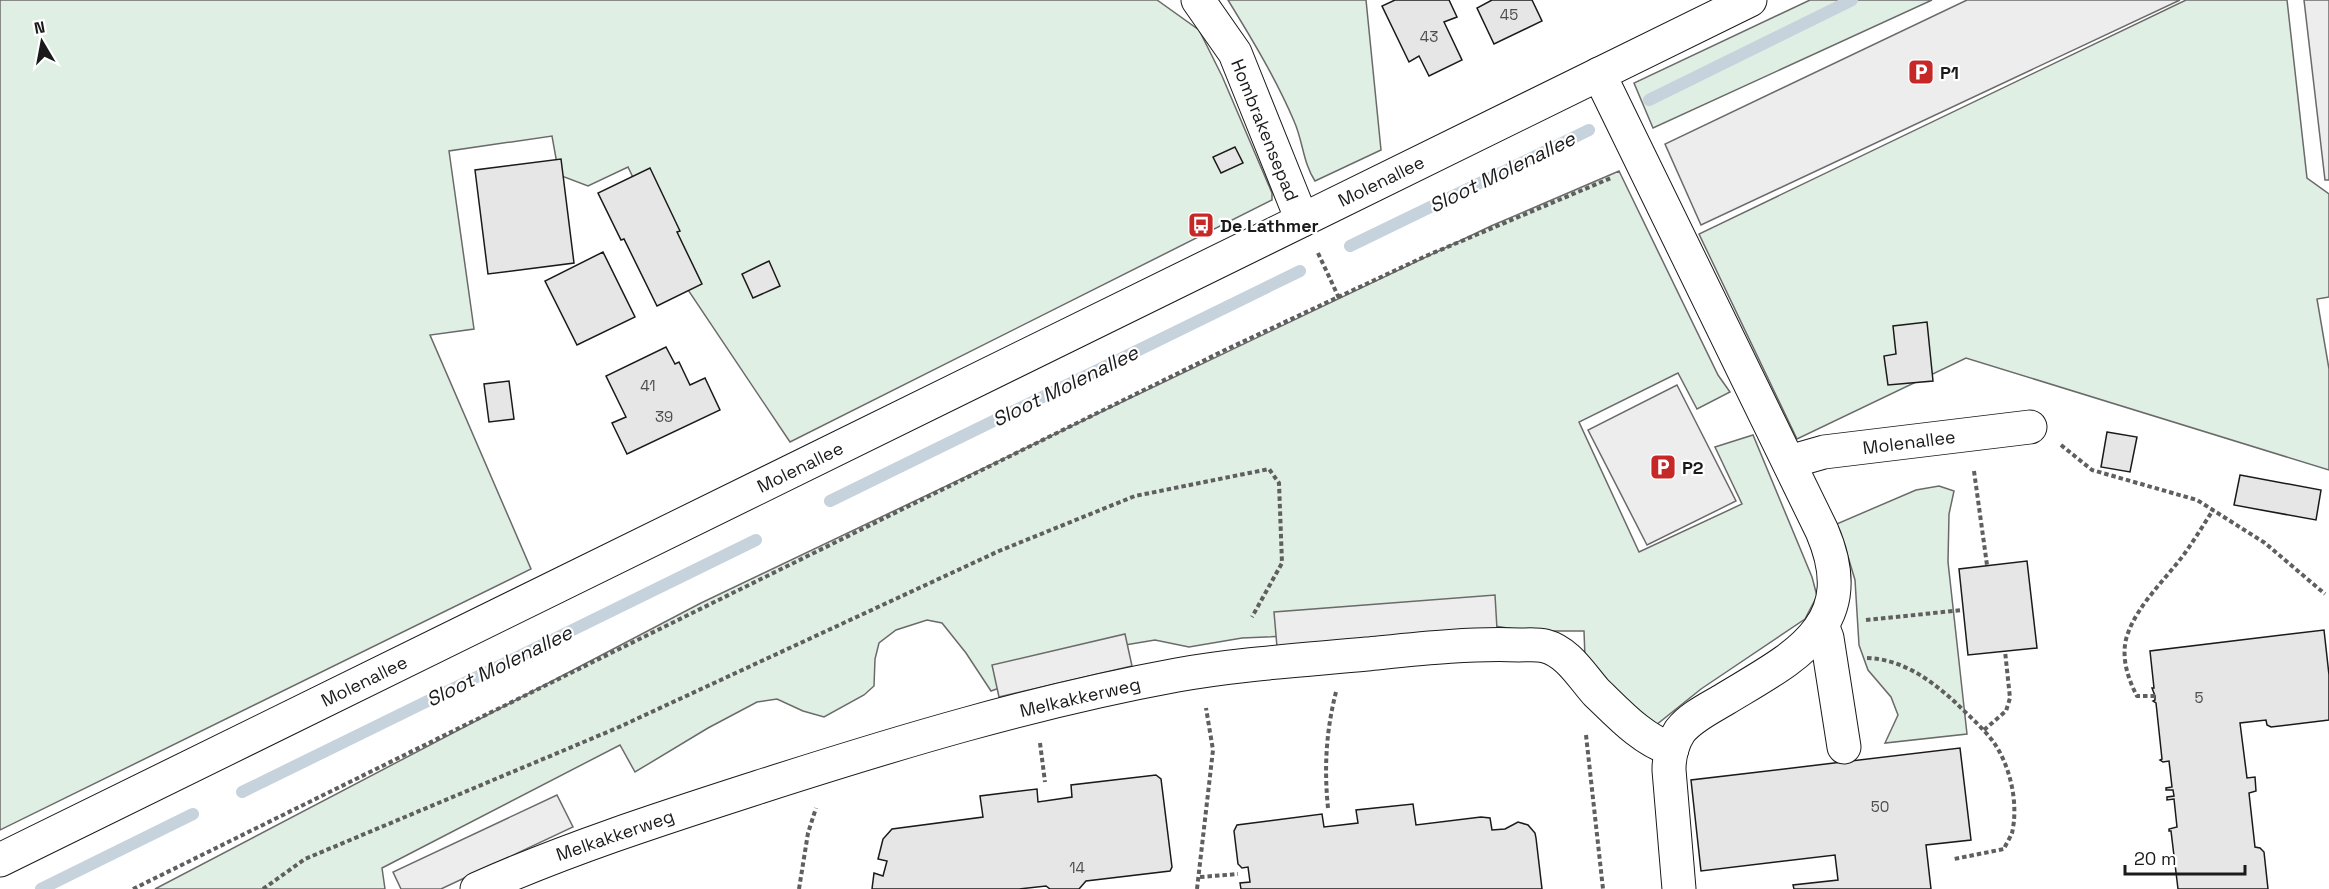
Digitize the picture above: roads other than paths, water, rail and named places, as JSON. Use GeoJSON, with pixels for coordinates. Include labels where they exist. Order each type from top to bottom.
{"type":"FeatureCollection","features":[{"type":"Feature","properties":{"kind":"street","name":"Hombrakensepad"},"geometry":{"type":"LineString","coordinates":[[1198,0],[1235,53],[1302,220]]}},
{"type":"Feature","properties":{"kind":"street","name":"Molenallee"},"geometry":{"type":"LineString","coordinates":[[0,860],[1750,0]]}},
{"type":"Feature","properties":{"kind":"street"},"geometry":{"type":"LineString","coordinates":[[1599,74],[1789,462],[1830,549],[1834,570],[1834,587],[1830,606],[1822,625],[1805,647],[1785,662],[1690,720],[1681,730],[1670,759],[1679,889]]}},
{"type":"Feature","properties":{"kind":"street","name":"Molenallee"},"geometry":{"type":"LineString","coordinates":[[1789,462],[1824,452],[2030,427]]}},
{"type":"Feature","properties":{"kind":"street"},"geometry":{"type":"LineString","coordinates":[[1822,625],[1827,638],[1844,747]]}},
{"type":"Feature","properties":{"kind":"street","name":"Melkakkerweg"},"geometry":{"type":"LineString","coordinates":[[477,889],[538,861],[620,832],[822,767],[1066,698],[1195,673],[1342,656],[1499,644],[1545,646],[1572,662],[1595,691],[1658,745],[1670,759]]}},
{"type":"Feature","properties":{"kind":"waterway","name":"Sloot Molenallee"},"geometry":{"type":"LineString","coordinates":[[1649,100],[1852,0]]}},
{"type":"Feature","properties":{"kind":"waterway","name":"Sloot Molenallee"},"geometry":{"type":"LineString","coordinates":[[1350,246],[1589,130]]}},
{"type":"Feature","properties":{"kind":"waterway","name":"Sloot Molenallee"},"geometry":{"type":"LineString","coordinates":[[830,501],[1300,271]]}},
{"type":"Feature","properties":{"kind":"waterway","name":"Sloot Molenallee"},"geometry":{"type":"LineString","coordinates":[[242,792],[756,540]]}},
{"type":"Feature","properties":{"kind":"waterway","name":"Sloot Molenallee"},"geometry":{"type":"LineString","coordinates":[[41,889],[193,814]]}},
{"type":"Feature","properties":{"kind":"place","name":"P1"},"geometry":{"type":"Point","coordinates":[1921,72]}},
{"type":"Feature","properties":{"kind":"place","name":"De Lathmer"},"geometry":{"type":"Point","coordinates":[1201,225]}},
{"type":"Feature","properties":{"kind":"place","name":"P2"},"geometry":{"type":"Point","coordinates":[1663,467]}}]}
